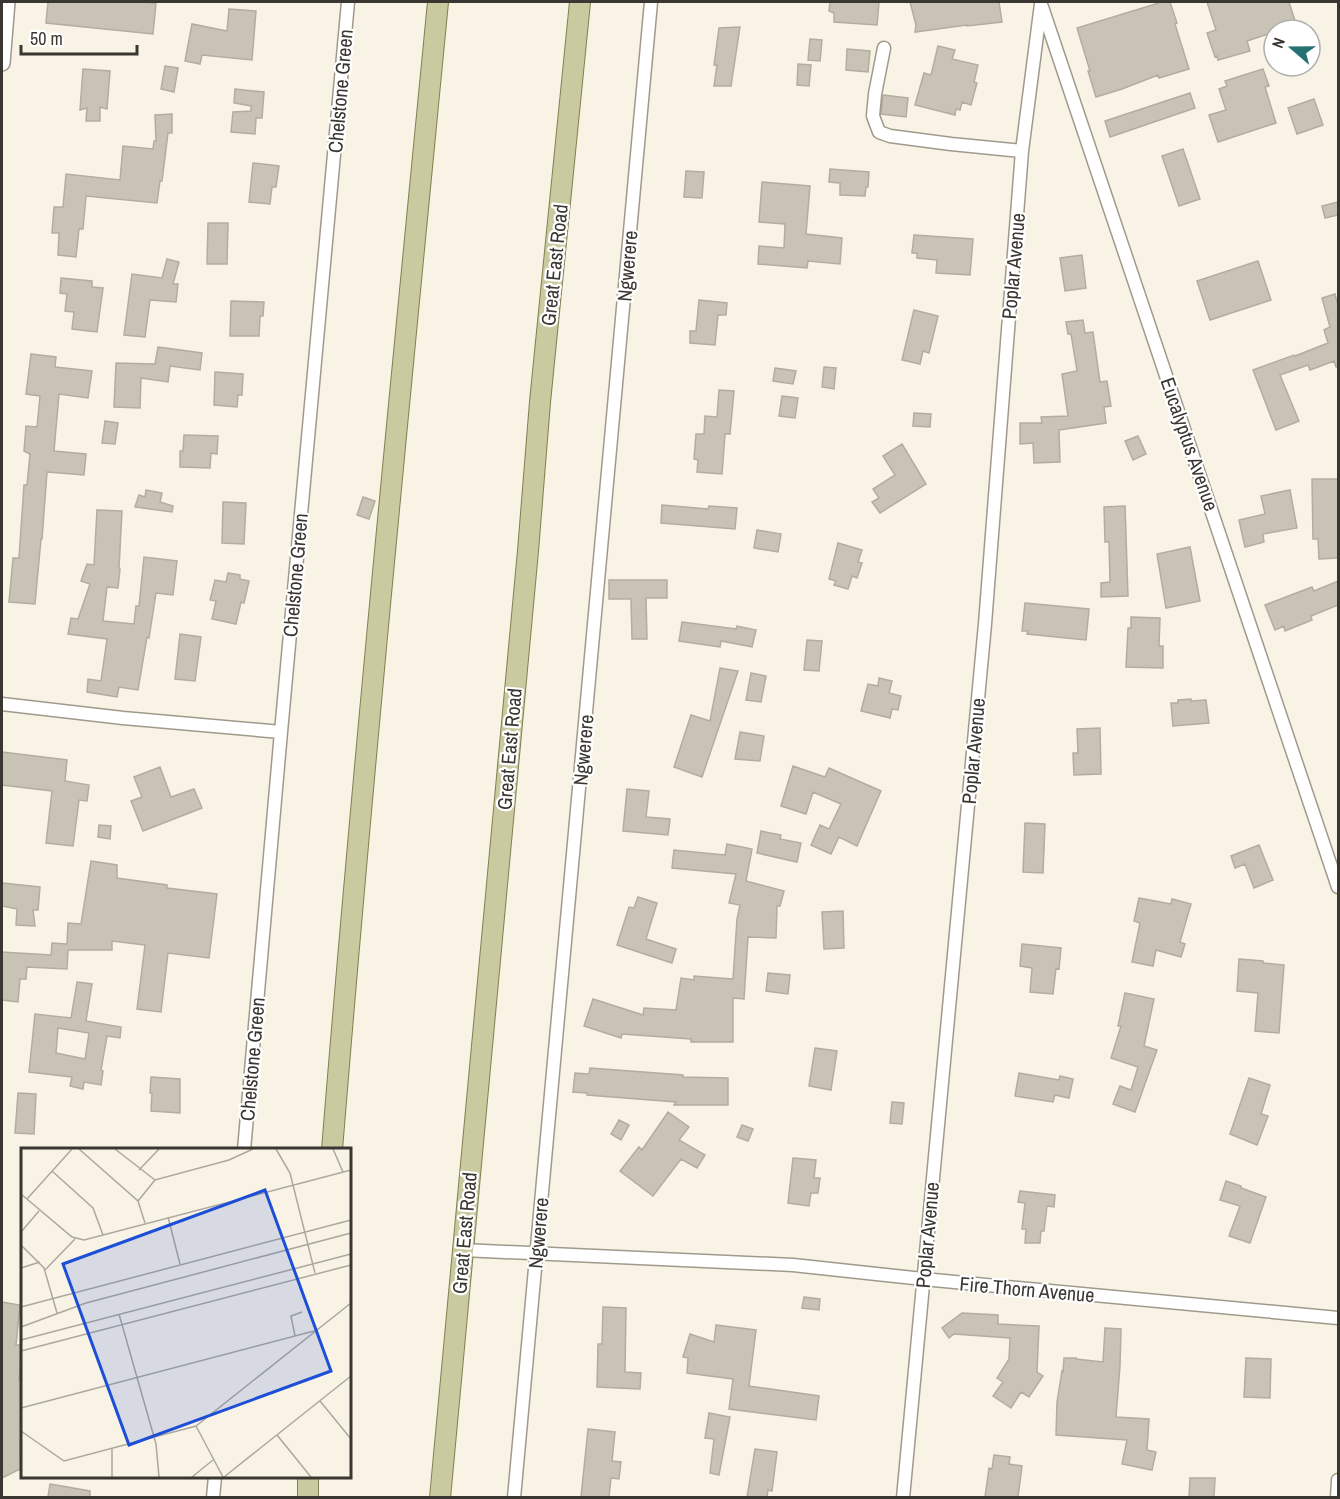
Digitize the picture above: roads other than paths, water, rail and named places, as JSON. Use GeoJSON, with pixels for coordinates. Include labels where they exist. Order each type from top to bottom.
{"type":"FeatureCollection","features":[{"type":"Feature","properties":{"kind":"main road"},"geometry":{"type":"LineString","coordinates":[[332,1148],[397,423],[438,2]]}},
{"type":"Feature","properties":{"kind":"main road","name":"Great East Road"},"geometry":{"type":"LineString","coordinates":[[440,1497],[541,390],[580,2]]}},
{"type":"Feature","properties":{"kind":"main road"},"geometry":{"type":"LineString","coordinates":[[308,1478],[308,1497]]}},
{"type":"Feature","properties":{"kind":"street"},"geometry":{"type":"LineString","coordinates":[[2,63],[7,2]]}},
{"type":"Feature","properties":{"kind":"street","name":"Chelstone Green"},"geometry":{"type":"LineString","coordinates":[[244,1148],[348,2]]}},
{"type":"Feature","properties":{"kind":"street","name":"Ngwerere"},"geometry":{"type":"LineString","coordinates":[[514,1497],[651,2]]}},
{"type":"Feature","properties":{"kind":"street","name":"Poplar Avenue"},"geometry":{"type":"LineString","coordinates":[[903,1497],[985,624],[1023,151],[1041,3]]}},
{"type":"Feature","properties":{"kind":"street","name":"Eucalyptus Avenue"},"geometry":{"type":"LineString","coordinates":[[1041,3],[1338,887]]}},
{"type":"Feature","properties":{"kind":"street"},"geometry":{"type":"LineString","coordinates":[[884,48],[873,116],[879,132],[891,136],[951,144],[1023,151]]}},
{"type":"Feature","properties":{"kind":"street"},"geometry":{"type":"LineString","coordinates":[[2,704],[123,718],[281,732]]}},
{"type":"Feature","properties":{"kind":"street","name":"Fire Thorn Avenue"},"geometry":{"type":"LineString","coordinates":[[463,1250],[793,1265],[1338,1318]]}},
{"type":"Feature","properties":{"kind":"street"},"geometry":{"type":"LineString","coordinates":[[213,1497],[215,1478]]}},
{"type":"Feature","properties":{"kind":"street"},"geometry":{"type":"LineString","coordinates":[[1337,1497],[1338,1480]]}}]}
